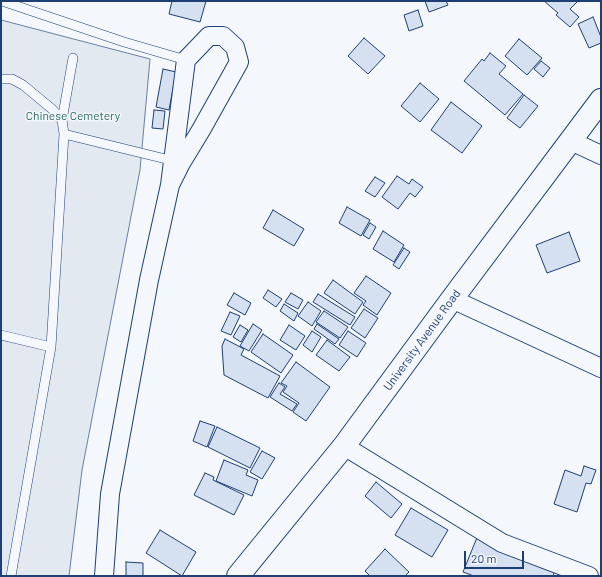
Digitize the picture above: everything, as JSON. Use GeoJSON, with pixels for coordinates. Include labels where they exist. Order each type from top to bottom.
{"type":"FeatureCollection","features":[{"type":"Feature","properties":{"kind":"main road","name":"University Avenue Road"},"geometry":{"type":"LineString","coordinates":[[238,576],[344,446],[601,100]]}},
{"type":"Feature","properties":{"kind":"street"},"geometry":{"type":"LineString","coordinates":[[104,576],[110,494],[149,280],[170,185],[186,60],[209,36],[223,36],[235,46],[239,62],[170,185]]}},
{"type":"Feature","properties":{"kind":"street"},"geometry":{"type":"LineString","coordinates":[[571,141],[601,155]]}},
{"type":"Feature","properties":{"kind":"street"},"geometry":{"type":"LineString","coordinates":[[452,299],[601,368]]}},
{"type":"Feature","properties":{"kind":"street"},"geometry":{"type":"LineString","coordinates":[[344,446],[502,542],[589,576]]}},
{"type":"Feature","properties":{"kind":"lane"},"geometry":{"type":"LineString","coordinates":[[2,1],[124,42],[186,60]]}},
{"type":"Feature","properties":{"kind":"lane"},"geometry":{"type":"LineString","coordinates":[[12,576],[51,348],[64,134],[62,120],[73,58]]}},
{"type":"Feature","properties":{"kind":"lane"},"geometry":{"type":"LineString","coordinates":[[1,79],[12,79],[23,85],[52,109],[62,120]]}},
{"type":"Feature","properties":{"kind":"lane"},"geometry":{"type":"LineString","coordinates":[[64,134],[174,161]]}},
{"type":"Feature","properties":{"kind":"lane"},"geometry":{"type":"LineString","coordinates":[[1,335],[51,348]]}},
{"type":"Feature","properties":{"kind":"green space","name":"Chinese Cemetery"},"geometry":{"type":"Polygon","coordinates":[[[1,20],[150,59],[140,170],[82,470],[69,576],[1,576],[1,20]]]}},
{"type":"Feature","properties":{"kind":"building"},"geometry":{"type":"Polygon","coordinates":[[[172,1],[206,1],[200,22],[169,14],[172,1]]]}},
{"type":"Feature","properties":{"kind":"building"},"geometry":{"type":"Polygon","coordinates":[[[425,1],[446,1],[448,5],[429,12],[425,1]]]}},
{"type":"Feature","properties":{"kind":"building"},"geometry":{"type":"Polygon","coordinates":[[[544,1],[578,1],[570,9],[579,17],[570,27],[556,15],[558,13],[544,1]]]}},
{"type":"Feature","properties":{"kind":"building"},"geometry":{"type":"Polygon","coordinates":[[[418,10],[423,26],[409,31],[404,15],[418,10]]]}},
{"type":"Feature","properties":{"kind":"building"},"geometry":{"type":"Polygon","coordinates":[[[593,17],[601,37],[601,43],[589,48],[578,24],[593,17]]]}},
{"type":"Feature","properties":{"kind":"building"},"geometry":{"type":"Polygon","coordinates":[[[364,38],[385,56],[368,74],[348,56],[364,38]]]}},
{"type":"Feature","properties":{"kind":"building"},"geometry":{"type":"Polygon","coordinates":[[[519,39],[542,58],[527,75],[505,56],[519,39]]]}},
{"type":"Feature","properties":{"kind":"building"},"geometry":{"type":"Polygon","coordinates":[[[490,53],[506,66],[499,74],[523,94],[505,115],[464,81],[482,59],[484,61],[490,53]]]}},
{"type":"Feature","properties":{"kind":"building"},"geometry":{"type":"Polygon","coordinates":[[[541,61],[550,68],[543,77],[534,69],[541,61]]]}},
{"type":"Feature","properties":{"kind":"building"},"geometry":{"type":"Polygon","coordinates":[[[163,69],[176,72],[169,110],[156,107],[163,69]]]}},
{"type":"Feature","properties":{"kind":"building"},"geometry":{"type":"Polygon","coordinates":[[[420,83],[439,99],[420,122],[401,106],[420,83]]]}},
{"type":"Feature","properties":{"kind":"building"},"geometry":{"type":"Polygon","coordinates":[[[524,95],[538,106],[520,128],[507,118],[524,95]]]}},
{"type":"Feature","properties":{"kind":"building"},"geometry":{"type":"Polygon","coordinates":[[[451,102],[482,126],[462,153],[431,130],[451,102]]]}},
{"type":"Feature","properties":{"kind":"building"},"geometry":{"type":"Polygon","coordinates":[[[154,110],[165,111],[163,129],[152,128],[154,110]]]}},
{"type":"Feature","properties":{"kind":"building"},"geometry":{"type":"Polygon","coordinates":[[[397,176],[409,184],[412,179],[423,187],[415,197],[410,193],[398,209],[382,197],[397,176]]]}},
{"type":"Feature","properties":{"kind":"building"},"geometry":{"type":"Polygon","coordinates":[[[375,177],[385,183],[375,197],[365,191],[375,177]]]}},
{"type":"Feature","properties":{"kind":"building"},"geometry":{"type":"Polygon","coordinates":[[[347,207],[370,220],[361,236],[339,223],[347,207]]]}},
{"type":"Feature","properties":{"kind":"building"},"geometry":{"type":"Polygon","coordinates":[[[273,210],[304,229],[294,246],[263,228],[273,210]]]}},
{"type":"Feature","properties":{"kind":"building"},"geometry":{"type":"Polygon","coordinates":[[[370,223],[376,227],[369,239],[363,235],[370,223]]]}},
{"type":"Feature","properties":{"kind":"building"},"geometry":{"type":"Polygon","coordinates":[[[383,231],[404,245],[394,262],[373,249],[383,231]]]}},
{"type":"Feature","properties":{"kind":"building"},"geometry":{"type":"Polygon","coordinates":[[[569,232],[580,261],[547,273],[536,245],[569,232]]]}},
{"type":"Feature","properties":{"kind":"building"},"geometry":{"type":"Polygon","coordinates":[[[404,248],[410,252],[399,269],[393,265],[404,248]]]}},
{"type":"Feature","properties":{"kind":"building"},"geometry":{"type":"Polygon","coordinates":[[[366,276],[391,293],[377,315],[363,305],[366,301],[354,293],[366,276]]]}},
{"type":"Feature","properties":{"kind":"building"},"geometry":{"type":"Polygon","coordinates":[[[333,280],[363,302],[355,314],[324,293],[333,280]]]}},
{"type":"Feature","properties":{"kind":"building"},"geometry":{"type":"Polygon","coordinates":[[[268,290],[282,299],[276,307],[263,298],[268,290]]]}},
{"type":"Feature","properties":{"kind":"building"},"geometry":{"type":"Polygon","coordinates":[[[234,293],[251,303],[245,315],[227,305],[234,293]]]}},
{"type":"Feature","properties":{"kind":"building"},"geometry":{"type":"Polygon","coordinates":[[[291,293],[303,300],[298,309],[285,302],[291,293]]]}},
{"type":"Feature","properties":{"kind":"building"},"geometry":{"type":"Polygon","coordinates":[[[318,294],[355,317],[350,325],[313,302],[318,294]]]}},
{"type":"Feature","properties":{"kind":"building"},"geometry":{"type":"Polygon","coordinates":[[[308,302],[321,311],[312,326],[298,316],[308,302]]]}},
{"type":"Feature","properties":{"kind":"building"},"geometry":{"type":"Polygon","coordinates":[[[284,304],[298,313],[294,321],[280,311],[284,304]]]}},
{"type":"Feature","properties":{"kind":"building"},"geometry":{"type":"Polygon","coordinates":[[[364,309],[378,318],[365,338],[351,328],[364,309]]]}},
{"type":"Feature","properties":{"kind":"building"},"geometry":{"type":"Polygon","coordinates":[[[324,311],[348,327],[340,338],[316,322],[324,311]]]}},
{"type":"Feature","properties":{"kind":"building"},"geometry":{"type":"Polygon","coordinates":[[[230,312],[240,316],[231,335],[221,331],[230,312]]]}},
{"type":"Feature","properties":{"kind":"building"},"geometry":{"type":"Polygon","coordinates":[[[253,324],[262,330],[249,351],[240,346],[253,324]]]}},
{"type":"Feature","properties":{"kind":"building"},"geometry":{"type":"Polygon","coordinates":[[[317,324],[339,339],[335,344],[314,329],[317,324]]]}},
{"type":"Feature","properties":{"kind":"building"},"geometry":{"type":"Polygon","coordinates":[[[240,325],[248,330],[241,342],[233,337],[240,325]]]}},
{"type":"Feature","properties":{"kind":"building"},"geometry":{"type":"Polygon","coordinates":[[[289,325],[305,336],[296,350],[280,340],[289,325]]]}},
{"type":"Feature","properties":{"kind":"building"},"geometry":{"type":"Polygon","coordinates":[[[312,331],[321,337],[312,352],[303,345],[312,331]]]}},
{"type":"Feature","properties":{"kind":"building"},"geometry":{"type":"Polygon","coordinates":[[[348,331],[366,343],[357,357],[339,345],[348,331]]]}},
{"type":"Feature","properties":{"kind":"building"},"geometry":{"type":"Polygon","coordinates":[[[263,334],[293,355],[281,373],[251,352],[263,334]]]}},
{"type":"Feature","properties":{"kind":"building"},"geometry":{"type":"Polygon","coordinates":[[[225,339],[244,349],[241,355],[280,376],[268,398],[224,375],[222,346],[225,339]]]}},
{"type":"Feature","properties":{"kind":"building"},"geometry":{"type":"Polygon","coordinates":[[[327,340],[350,357],[339,371],[316,355],[327,340]]]}},
{"type":"Feature","properties":{"kind":"building"},"geometry":{"type":"Polygon","coordinates":[[[296,362],[330,387],[306,421],[293,412],[299,403],[283,392],[287,386],[281,383],[296,362]]]}},
{"type":"Feature","properties":{"kind":"building"},"geometry":{"type":"Polygon","coordinates":[[[279,383],[285,387],[280,394],[297,404],[292,411],[270,397],[279,383]]]}},
{"type":"Feature","properties":{"kind":"building"},"geometry":{"type":"Polygon","coordinates":[[[200,421],[215,426],[207,447],[193,441],[200,421]]]}},
{"type":"Feature","properties":{"kind":"building"},"geometry":{"type":"Polygon","coordinates":[[[217,427],[260,448],[250,468],[208,447],[217,427]]]}},
{"type":"Feature","properties":{"kind":"building"},"geometry":{"type":"Polygon","coordinates":[[[262,451],[275,458],[262,479],[250,472],[262,451]]]}},
{"type":"Feature","properties":{"kind":"building"},"geometry":{"type":"Polygon","coordinates":[[[224,460],[248,470],[246,475],[258,480],[252,496],[216,481],[224,460]]]}},
{"type":"Feature","properties":{"kind":"building"},"geometry":{"type":"Polygon","coordinates":[[[584,466],[596,470],[591,484],[586,483],[577,512],[554,504],[565,470],[581,476],[584,466]]]}},
{"type":"Feature","properties":{"kind":"building"},"geometry":{"type":"Polygon","coordinates":[[[205,473],[214,477],[213,480],[244,495],[234,515],[194,495],[205,473]]]}},
{"type":"Feature","properties":{"kind":"building"},"geometry":{"type":"Polygon","coordinates":[[[376,482],[402,504],[391,518],[365,496],[376,482]]]}},
{"type":"Feature","properties":{"kind":"building"},"geometry":{"type":"Polygon","coordinates":[[[411,508],[448,530],[432,557],[395,535],[411,508]]]}},
{"type":"Feature","properties":{"kind":"building"},"geometry":{"type":"Polygon","coordinates":[[[160,530],[196,552],[182,576],[146,553],[160,530]]]}},
{"type":"Feature","properties":{"kind":"building"},"geometry":{"type":"Polygon","coordinates":[[[478,535],[556,568],[553,576],[474,576],[463,572],[478,535]]]}},
{"type":"Feature","properties":{"kind":"building"},"geometry":{"type":"Polygon","coordinates":[[[385,549],[409,572],[405,576],[370,576],[365,571],[385,549]]]}},
{"type":"Feature","properties":{"kind":"building"},"geometry":{"type":"Polygon","coordinates":[[[126,562],[143,563],[143,576],[126,576],[126,562]]]}}]}
